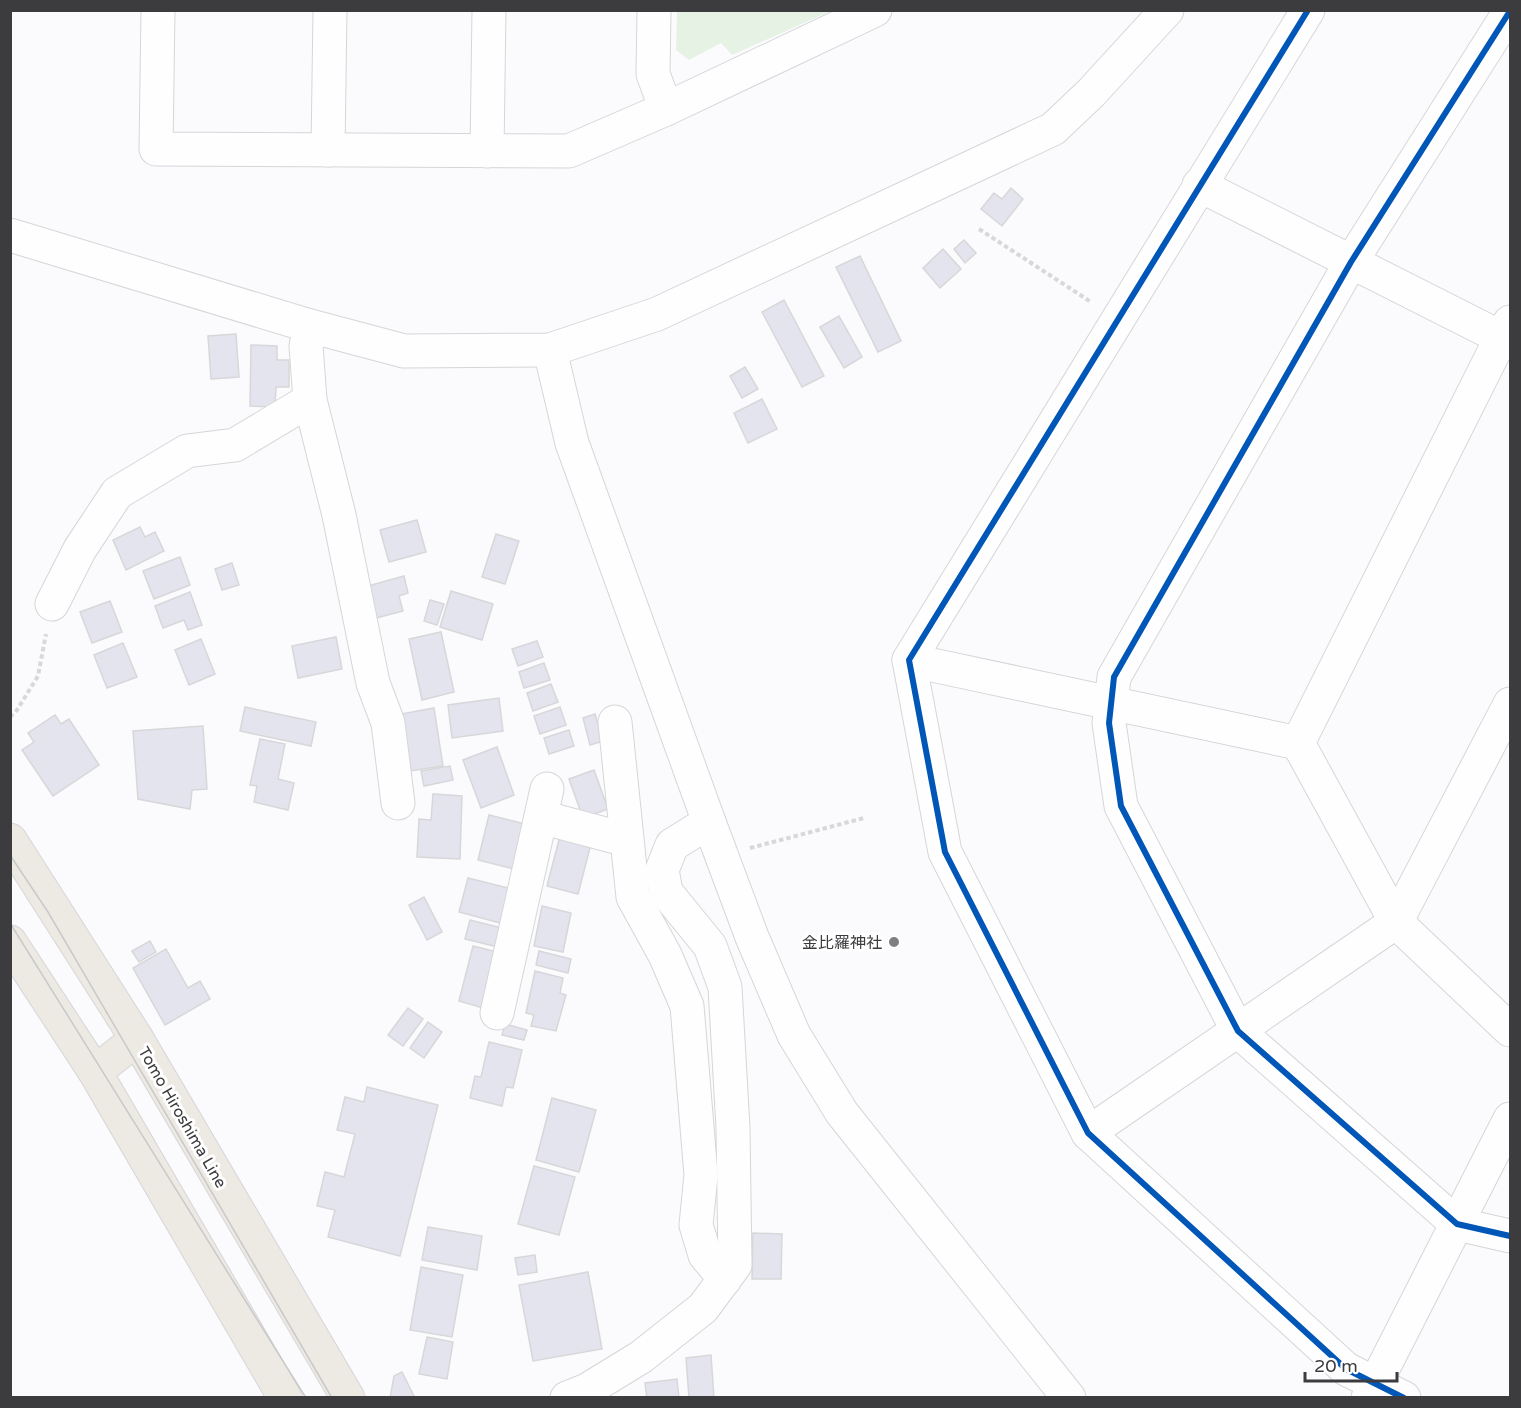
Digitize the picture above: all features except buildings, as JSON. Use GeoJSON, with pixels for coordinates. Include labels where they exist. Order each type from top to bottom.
{"type":"FeatureCollection","features":[{"type":"Feature","properties":{"kind":"main road","name":"Tomo Hiroshima Line"},"geometry":{"type":"LineString","coordinates":[[10,840],[137,1039],[348,1398]]}},
{"type":"Feature","properties":{"kind":"main road"},"geometry":{"type":"LineString","coordinates":[[10,942],[94,1072],[285,1398]]}},
{"type":"Feature","properties":{"kind":"main road"},"geometry":{"type":"LineString","coordinates":[[94,1072],[137,1039]]}},
{"type":"Feature","properties":{"kind":"street"},"geometry":{"type":"LineString","coordinates":[[158,10],[156,149],[487,151],[569,151],[666,109],[875,10]]}},
{"type":"Feature","properties":{"kind":"street"},"geometry":{"type":"LineString","coordinates":[[328,150],[330,10]]}},
{"type":"Feature","properties":{"kind":"street"},"geometry":{"type":"LineString","coordinates":[[487,151],[489,10]]}},
{"type":"Feature","properties":{"kind":"street"},"geometry":{"type":"LineString","coordinates":[[654,10],[652,74],[666,109]]}},
{"type":"Feature","properties":{"kind":"street"},"geometry":{"type":"LineString","coordinates":[[10,235],[310,326],[404,351],[550,350],[657,314],[1053,129],[1091,93],[1167,10]]}},
{"type":"Feature","properties":{"kind":"street"},"geometry":{"type":"LineString","coordinates":[[1308,10],[909,660],[945,852],[1088,1133],[1346,1369],[1382,1393],[1457,1224],[1510,1119]]}},
{"type":"Feature","properties":{"kind":"street"},"geometry":{"type":"LineString","coordinates":[[1510,11],[1351,262],[1114,677],[1109,723],[1121,806],[1238,1031],[1457,1224],[1510,1236]]}},
{"type":"Feature","properties":{"kind":"street"},"geometry":{"type":"LineString","coordinates":[[1199,185],[1351,262],[1507,334],[1298,743]]}},
{"type":"Feature","properties":{"kind":"street"},"geometry":{"type":"LineString","coordinates":[[310,326],[306,346],[310,400],[339,516],[373,682],[388,723],[398,803]]}},
{"type":"Feature","properties":{"kind":"street"},"geometry":{"type":"LineString","coordinates":[[550,350],[572,443],[752,937],[794,1035],[842,1113],[1070,1398]]}},
{"type":"Feature","properties":{"kind":"street"},"geometry":{"type":"LineString","coordinates":[[52,604],[80,549],[117,493],[187,451],[235,445],[310,400]]}},
{"type":"Feature","properties":{"kind":"street"},"geometry":{"type":"LineString","coordinates":[[909,660],[1298,743],[1396,922],[1510,1030]]}},
{"type":"Feature","properties":{"kind":"street"},"geometry":{"type":"LineString","coordinates":[[1088,1133],[1396,922],[1510,704]]}},
{"type":"Feature","properties":{"kind":"street"},"geometry":{"type":"LineString","coordinates":[[615,722],[633,897],[665,955],[687,1006],[701,1175],[696,1225],[705,1255],[724,1279]]}},
{"type":"Feature","properties":{"kind":"street"},"geometry":{"type":"LineString","coordinates":[[497,1013],[544,803],[627,840]]}},
{"type":"Feature","properties":{"kind":"street"},"geometry":{"type":"LineString","coordinates":[[567,1398],[587,1390],[641,1357],[703,1308],[735,1264],[733,1128],[725,987],[710,946],[666,892],[662,870],[672,844],[709,822]]}},
{"type":"Feature","properties":{"kind":"path"},"geometry":{"type":"LineString","coordinates":[[979,229],[1099,308]]}},
{"type":"Feature","properties":{"kind":"path"},"geometry":{"type":"LineString","coordinates":[[10,717],[17,710],[38,676],[52,604]]}},
{"type":"Feature","properties":{"kind":"path"},"geometry":{"type":"LineString","coordinates":[[747,849],[864,818]]}},
{"type":"Feature","properties":{"kind":"green space"},"geometry":{"type":"Polygon","coordinates":[[[677,10],[831,11],[732,55],[721,43],[689,60],[676,50],[677,10]]]}},
{"type":"Feature","properties":{"kind":"tram line"},"geometry":{"type":"LineString","coordinates":[[10,855],[48,912],[332,1398]]}},
{"type":"Feature","properties":{"kind":"tram line"},"geometry":{"type":"LineString","coordinates":[[10,923],[306,1398]]}},
{"type":"Feature","properties":{"kind":"cycle path"},"geometry":{"type":"LineString","coordinates":[[1308,10],[909,660],[945,852],[1088,1133],[1346,1369],[1404,1398]]}},
{"type":"Feature","properties":{"kind":"cycle path"},"geometry":{"type":"LineString","coordinates":[[1510,11],[1351,262],[1114,677],[1109,723],[1121,806],[1238,1031],[1457,1224],[1510,1236]]}},
{"type":"Feature","properties":{"kind":"place","name":"金比羅神社"},"geometry":{"type":"Point","coordinates":[894,942]}}]}
